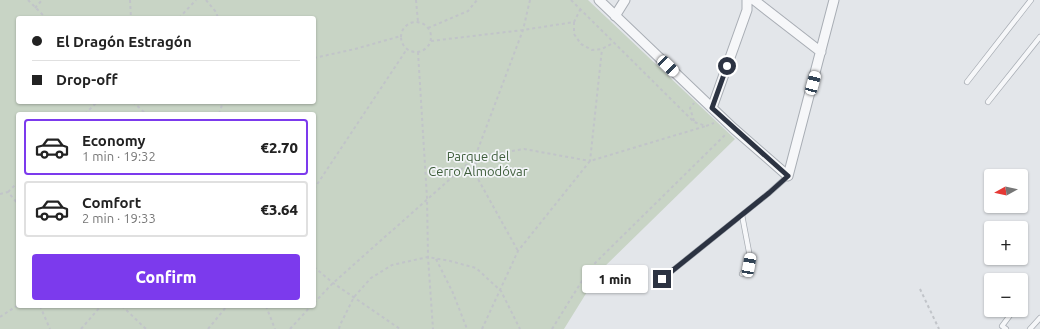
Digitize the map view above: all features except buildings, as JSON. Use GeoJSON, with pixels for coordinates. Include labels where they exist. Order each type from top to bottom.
{"type":"FeatureCollection","features":[{"type":"Feature","properties":{"kind":"street"},"geometry":{"type":"LineString","coordinates":[[599,0],[721,117],[788,176],[834,0]]}},
{"type":"Feature","properties":{"kind":"street"},"geometry":{"type":"LineString","coordinates":[[615,16],[625,0]]}},
{"type":"Feature","properties":{"kind":"street"},"geometry":{"type":"LineString","coordinates":[[712,108],[747,10],[747,0]]}},
{"type":"Feature","properties":{"kind":"street"},"geometry":{"type":"LineString","coordinates":[[754,0],[821,52]]}},
{"type":"Feature","properties":{"kind":"lane"},"geometry":{"type":"LineString","coordinates":[[967,82],[1031,0]]}},
{"type":"Feature","properties":{"kind":"lane"},"geometry":{"type":"LineString","coordinates":[[988,102],[1040,37]]}},
{"type":"Feature","properties":{"kind":"lane"},"geometry":{"type":"LineString","coordinates":[[662,279],[788,176]]}},
{"type":"Feature","properties":{"kind":"lane"},"geometry":{"type":"LineString","coordinates":[[742,214],[750,257],[749,265],[742,274]]}},
{"type":"Feature","properties":{"kind":"lane"},"geometry":{"type":"LineString","coordinates":[[1004,328],[1010,317]]}},
{"type":"Feature","properties":{"kind":"lane"},"geometry":{"type":"LineString","coordinates":[[1030,329],[1040,318]]}},
{"type":"Feature","properties":{"kind":"path"},"geometry":{"type":"LineString","coordinates":[[28,0],[44,16]]}},
{"type":"Feature","properties":{"kind":"path"},"geometry":{"type":"LineString","coordinates":[[35,8],[42,0]]}},
{"type":"Feature","properties":{"kind":"path"},"geometry":{"type":"LineString","coordinates":[[130,0],[131,16]]}},
{"type":"Feature","properties":{"kind":"path"},"geometry":{"type":"LineString","coordinates":[[181,16],[196,0]]}},
{"type":"Feature","properties":{"kind":"path"},"geometry":{"type":"LineString","coordinates":[[206,0],[216,12],[217,16]]}},
{"type":"Feature","properties":{"kind":"path"},"geometry":{"type":"LineString","coordinates":[[416,0],[418,22]]}},
{"type":"Feature","properties":{"kind":"path"},"geometry":{"type":"LineString","coordinates":[[428,28],[468,11],[477,0]]}},
{"type":"Feature","properties":{"kind":"path"},"geometry":{"type":"LineString","coordinates":[[518,251],[478,179],[475,157],[523,30],[530,0]]}},
{"type":"Feature","properties":{"kind":"path"},"geometry":{"type":"LineString","coordinates":[[571,0],[694,122],[706,126]]}},
{"type":"Feature","properties":{"kind":"path"},"geometry":{"type":"LineString","coordinates":[[580,10],[574,22],[574,34],[581,44],[592,50],[602,49],[613,42]]}},
{"type":"Feature","properties":{"kind":"path"},"geometry":{"type":"LineString","coordinates":[[418,22],[428,28],[431,41],[426,48],[418,52],[414,52],[407,49],[401,36],[405,27],[418,22]]}},
{"type":"Feature","properties":{"kind":"path"},"geometry":{"type":"LineString","coordinates":[[431,41],[523,30],[574,22]]}},
{"type":"Feature","properties":{"kind":"path"},"geometry":{"type":"LineString","coordinates":[[316,58],[347,51],[401,36]]}},
{"type":"Feature","properties":{"kind":"path"},"geometry":{"type":"LineString","coordinates":[[316,186],[407,49]]}},
{"type":"Feature","properties":{"kind":"path"},"geometry":{"type":"LineString","coordinates":[[482,329],[501,291],[518,251],[590,161],[602,49]]}},
{"type":"Feature","properties":{"kind":"path"},"geometry":{"type":"LineString","coordinates":[[418,52],[427,198],[428,257],[432,329]]}},
{"type":"Feature","properties":{"kind":"path"},"geometry":{"type":"LineString","coordinates":[[694,122],[690,108],[699,96]]}},
{"type":"Feature","properties":{"kind":"path"},"geometry":{"type":"LineString","coordinates":[[87,112],[95,104]]}},
{"type":"Feature","properties":{"kind":"path"},"geometry":{"type":"LineString","coordinates":[[135,104],[144,112]]}},
{"type":"Feature","properties":{"kind":"path"},"geometry":{"type":"LineString","coordinates":[[316,301],[333,283],[475,157],[524,149],[590,161],[706,126],[721,117]]}},
{"type":"Feature","properties":{"kind":"path"},"geometry":{"type":"LineString","coordinates":[[552,329],[590,268],[733,128]]}},
{"type":"Feature","properties":{"kind":"path"},"geometry":{"type":"LineString","coordinates":[[0,194],[8,192],[16,184]]}},
{"type":"Feature","properties":{"kind":"path"},"geometry":{"type":"LineString","coordinates":[[8,192],[16,202]]}},
{"type":"Feature","properties":{"kind":"path"},"geometry":{"type":"LineString","coordinates":[[339,329],[354,297],[371,278],[392,265],[428,257],[450,260],[476,268],[501,291],[520,329]]}},
{"type":"Feature","properties":{"kind":"path"},"geometry":{"type":"LineString","coordinates":[[436,259],[453,293],[467,329]]}},
{"type":"Feature","properties":{"kind":"path"},"geometry":{"type":"LineString","coordinates":[[316,269],[333,283],[400,329]]}},
{"type":"Feature","properties":{"kind":"path"},"geometry":{"type":"LineString","coordinates":[[920,289],[939,329]]}},
{"type":"Feature","properties":{"kind":"path"},"geometry":{"type":"LineString","coordinates":[[0,317],[16,305]]}},
{"type":"Feature","properties":{"kind":"path"},"geometry":{"type":"LineString","coordinates":[[41,308],[50,329]]}},
{"type":"Feature","properties":{"kind":"path"},"geometry":{"type":"LineString","coordinates":[[81,329],[99,308]]}},
{"type":"Feature","properties":{"kind":"path"},"geometry":{"type":"LineString","coordinates":[[124,308],[146,329]]}},
{"type":"Feature","properties":{"kind":"path"},"geometry":{"type":"LineString","coordinates":[[208,329],[225,308]]}},
{"type":"Feature","properties":{"kind":"path"},"geometry":{"type":"LineString","coordinates":[[267,308],[275,329]]}},
{"type":"Feature","properties":{"kind":"path"},"geometry":{"type":"LineString","coordinates":[[290,329],[309,308]]}},
{"type":"Feature","properties":{"kind":"green space","name":"Parque del Cerro Almodóvar"},"geometry":{"type":"Polygon","coordinates":[[[0,0],[588,0],[735,139],[600,271],[564,329],[0,329],[0,0]]]}},
{"type":"Feature","properties":{"kind":"route"},"geometry":{"type":"LineString","coordinates":[[662,279],[788,176],[712,108],[727,66]]}}]}
